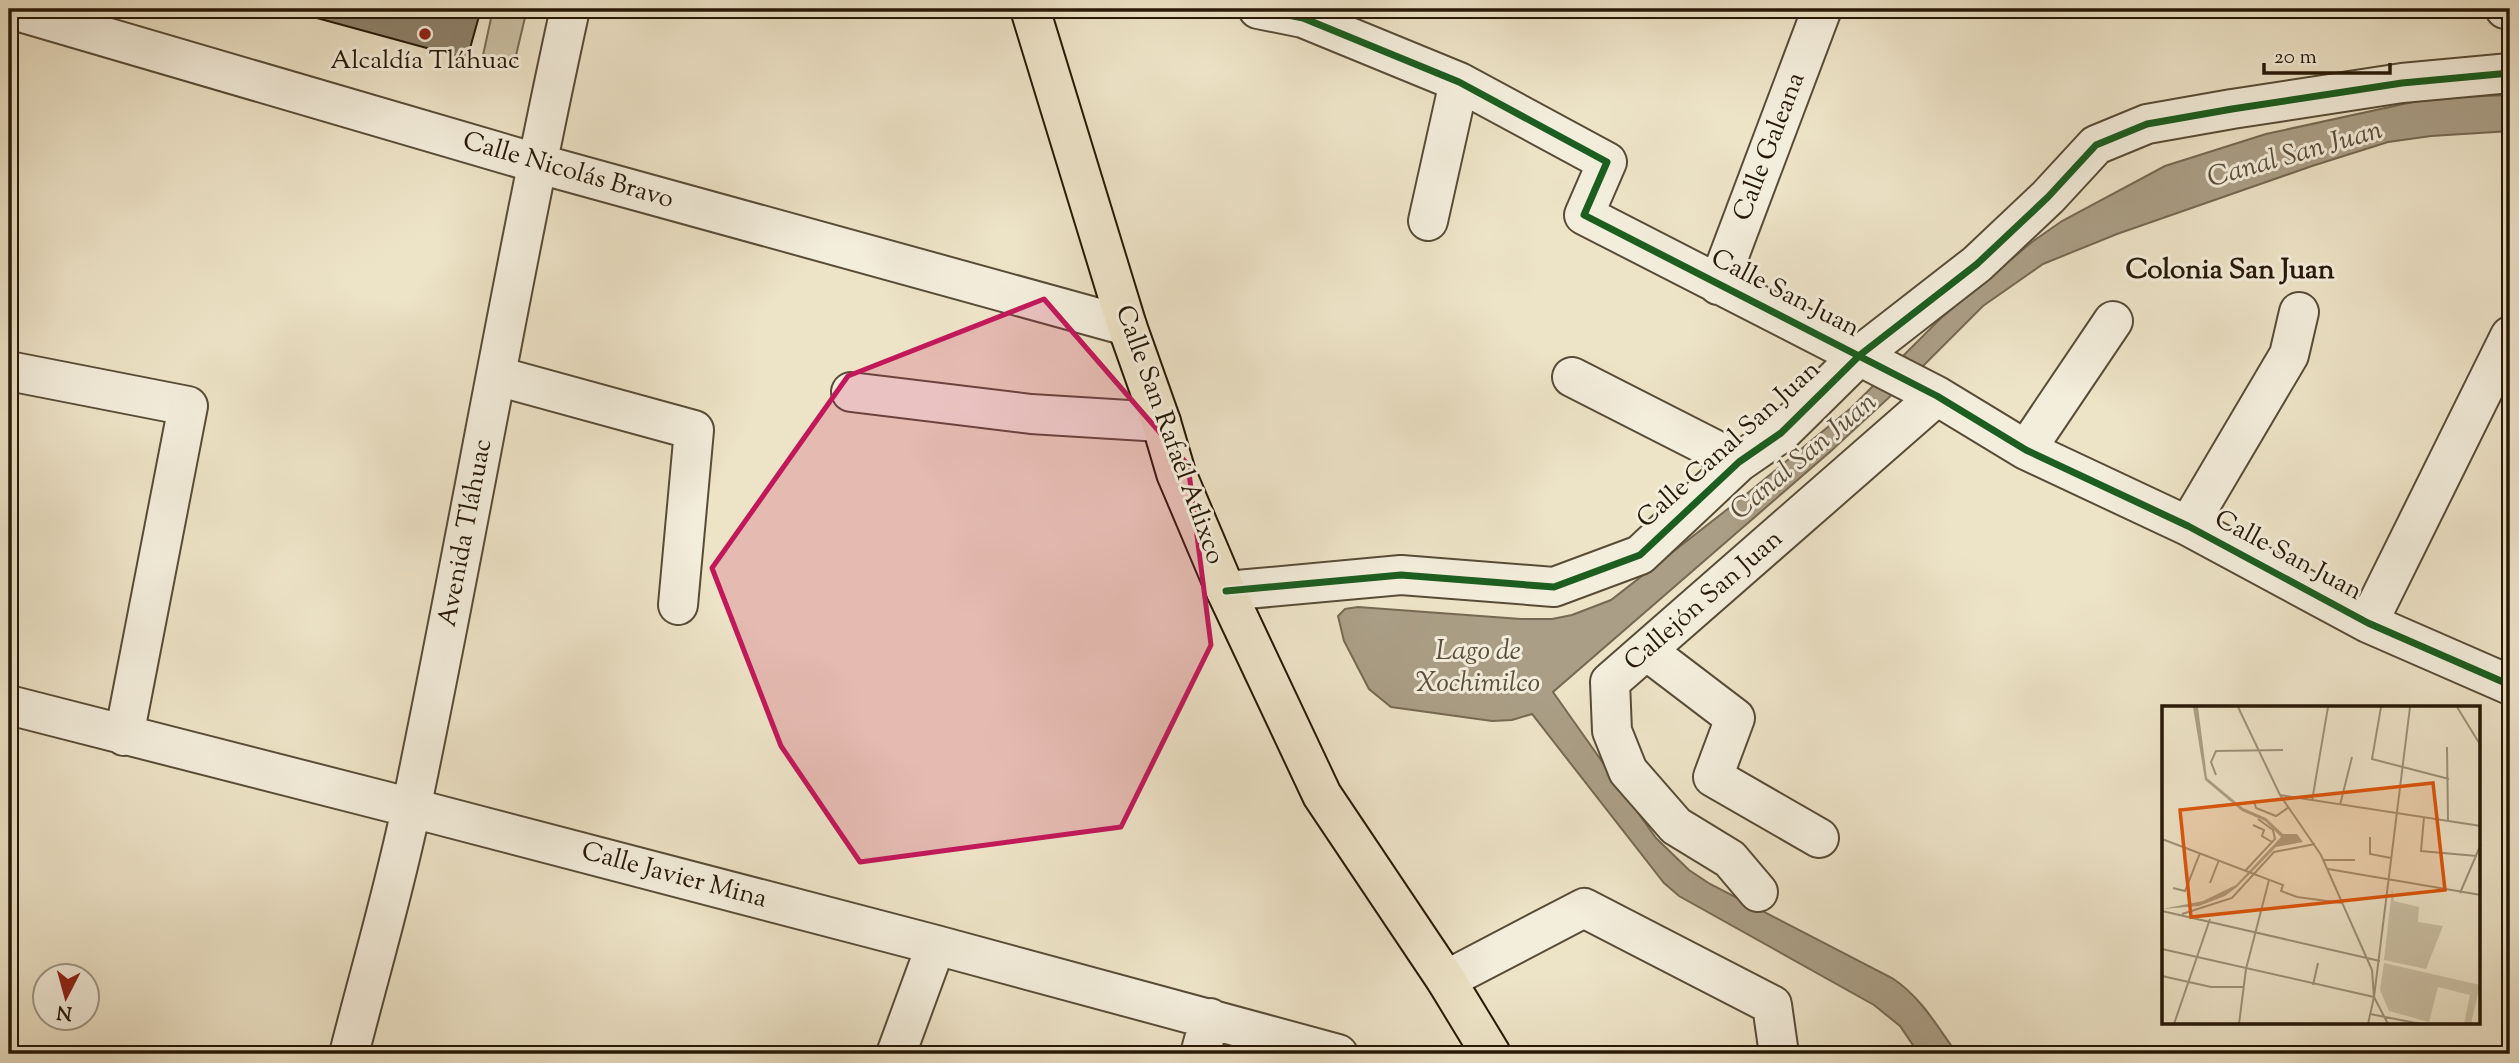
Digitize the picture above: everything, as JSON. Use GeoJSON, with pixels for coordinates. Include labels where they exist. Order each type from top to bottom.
{"type":"FeatureCollection","features":[{"type":"Feature","properties":{"kind":"main road","name":"Calle San Rafaél Atlixco"},"geometry":{"type":"LineString","coordinates":[[1030,9],[1127,326],[1176,473],[1226,591],[1322,795],[1446,980],[1491,1054]]}},
{"type":"Feature","properties":{"kind":"street","name":"Calle Nicolás Bravo"},"geometry":{"type":"LineString","coordinates":[[10,9],[536,163],[1127,326]]}},
{"type":"Feature","properties":{"kind":"street","name":"Avenida Tláhuac"},"geometry":{"type":"LineString","coordinates":[[349,1054],[412,808],[536,163],[570,9]]}},
{"type":"Feature","properties":{"kind":"street","name":"Calle San Juan"},"geometry":{"type":"LineString","coordinates":[[1258,9],[1303,18],[1459,82],[1607,162],[1584,215],[1860,355],[1937,396],[2026,450],[2188,526],[2368,623],[2510,685]]}},
{"type":"Feature","properties":{"kind":"street","name":"Calle Galeana"},"geometry":{"type":"LineString","coordinates":[[1718,285],[1822,9]]}},
{"type":"Feature","properties":{"kind":"street"},"geometry":{"type":"LineString","coordinates":[[2505,9],[2510,10]]}},
{"type":"Feature","properties":{"kind":"street","name":"Calle Canal San Juan"},"geometry":{"type":"LineString","coordinates":[[1226,591],[1401,575],[1554,587],[1640,555],[1739,462],[1781,433],[1860,355],[1977,264],[2048,198],[2096,145],[2147,124],[2220,111],[2402,83],[2510,73]]}},
{"type":"Feature","properties":{"kind":"street"},"geometry":{"type":"LineString","coordinates":[[1428,221],[1459,82]]}},
{"type":"Feature","properties":{"kind":"street"},"geometry":{"type":"LineString","coordinates":[[2188,526],[2289,355],[2299,312]]}},
{"type":"Feature","properties":{"kind":"street"},"geometry":{"type":"LineString","coordinates":[[2026,450],[2113,321]]}},
{"type":"Feature","properties":{"kind":"street"},"geometry":{"type":"LineString","coordinates":[[2368,623],[2510,336]]}},
{"type":"Feature","properties":{"kind":"street"},"geometry":{"type":"LineString","coordinates":[[9,371],[188,406],[124,736]]}},
{"type":"Feature","properties":{"kind":"street"},"geometry":{"type":"LineString","coordinates":[[497,376],[694,430],[678,605]]}},
{"type":"Feature","properties":{"kind":"street"},"geometry":{"type":"LineString","coordinates":[[1572,377],[1739,462]]}},
{"type":"Feature","properties":{"kind":"street"},"geometry":{"type":"LineString","coordinates":[[851,392],[1031,414],[1161,422]]}},
{"type":"Feature","properties":{"kind":"street","name":"Callejón San Juan"},"geometry":{"type":"LineString","coordinates":[[1758,892],[1730,859],[1676,825],[1628,771],[1612,731],[1610,682],[1937,396]]}},
{"type":"Feature","properties":{"kind":"street"},"geometry":{"type":"LineString","coordinates":[[1647,651],[1735,718],[1713,777],[1819,838]]}},
{"type":"Feature","properties":{"kind":"street","name":"Calle Javier Mina"},"geometry":{"type":"LineString","coordinates":[[9,705],[936,945],[1205,1036],[1338,1054]]}},
{"type":"Feature","properties":{"kind":"street"},"geometry":{"type":"LineString","coordinates":[[1446,980],[1584,908],[1772,1004],[1779,1054]]}},
{"type":"Feature","properties":{"kind":"street"},"geometry":{"type":"LineString","coordinates":[[896,1054],[936,945]]}},
{"type":"Feature","properties":{"kind":"highlighted area"},"geometry":{"type":"Polygon","coordinates":[[[1044,299],[1188,465],[1211,645],[1121,827],[860,862],[781,746],[712,568],[848,376],[1044,299]]]}},
{"type":"Feature","properties":{"kind":"shaded area"},"geometry":{"type":"Polygon","coordinates":[[[493,9],[527,9],[513,68],[482,60],[493,9]]]}},
{"type":"Feature","properties":{"kind":"water","name":"Lago de Xochimilco"},"geometry":{"type":"Polygon","coordinates":[[[2510,95],[2510,131],[2431,136],[2388,142],[2117,234],[2043,264],[1983,306],[1831,451],[1553,692],[1656,838],[1689,870],[1710,884],[1892,978],[1920,1003],[1957,1054],[1919,1054],[1900,1026],[1874,1005],[1679,896],[1664,883],[1532,714],[1512,720],[1492,721],[1391,707],[1369,689],[1344,641],[1338,616],[1345,609],[1358,607],[1552,619],[1572,615],[1611,600],[1851,408],[1941,318],[2032,242],[2062,221],[2165,166],[2266,134],[2431,98],[2510,95]]]}},
{"type":"Feature","properties":{"kind":"building","name":"Alcaldía Tláhuac"},"geometry":{"type":"Polygon","coordinates":[[[284,9],[481,9],[467,59],[284,9]]]}},
{"type":"Feature","properties":{"kind":"cycle path"},"geometry":{"type":"LineString","coordinates":[[1258,9],[1303,18],[1459,82],[1607,162],[1584,215],[1937,396],[2026,450],[2188,526],[2368,623],[2510,685]]}},
{"type":"Feature","properties":{"kind":"cycle path"},"geometry":{"type":"LineString","coordinates":[[1226,591],[1401,575],[1554,587],[1640,555],[1739,462],[1781,433],[1860,355],[1977,264],[2048,197],[2096,145],[2147,124],[2232,109],[2402,83],[2510,73]]}},
{"type":"Feature","properties":{"kind":"place","name":"Alcaldía Tláhuac"},"geometry":{"type":"Point","coordinates":[425,34]}},
{"type":"Feature","properties":{"kind":"district","name":"Colonia San Juan"},"geometry":{"type":"Point","coordinates":[2230,271]}},
{"type":"Feature","properties":{"kind":"water label","name":"Canal San Juan"},"geometry":{"type":"Point","coordinates":[2295,155]}},
{"type":"Feature","properties":{"kind":"water label","name":"Canal San Juan"},"geometry":{"type":"Point","coordinates":[1804,457]}}]}
